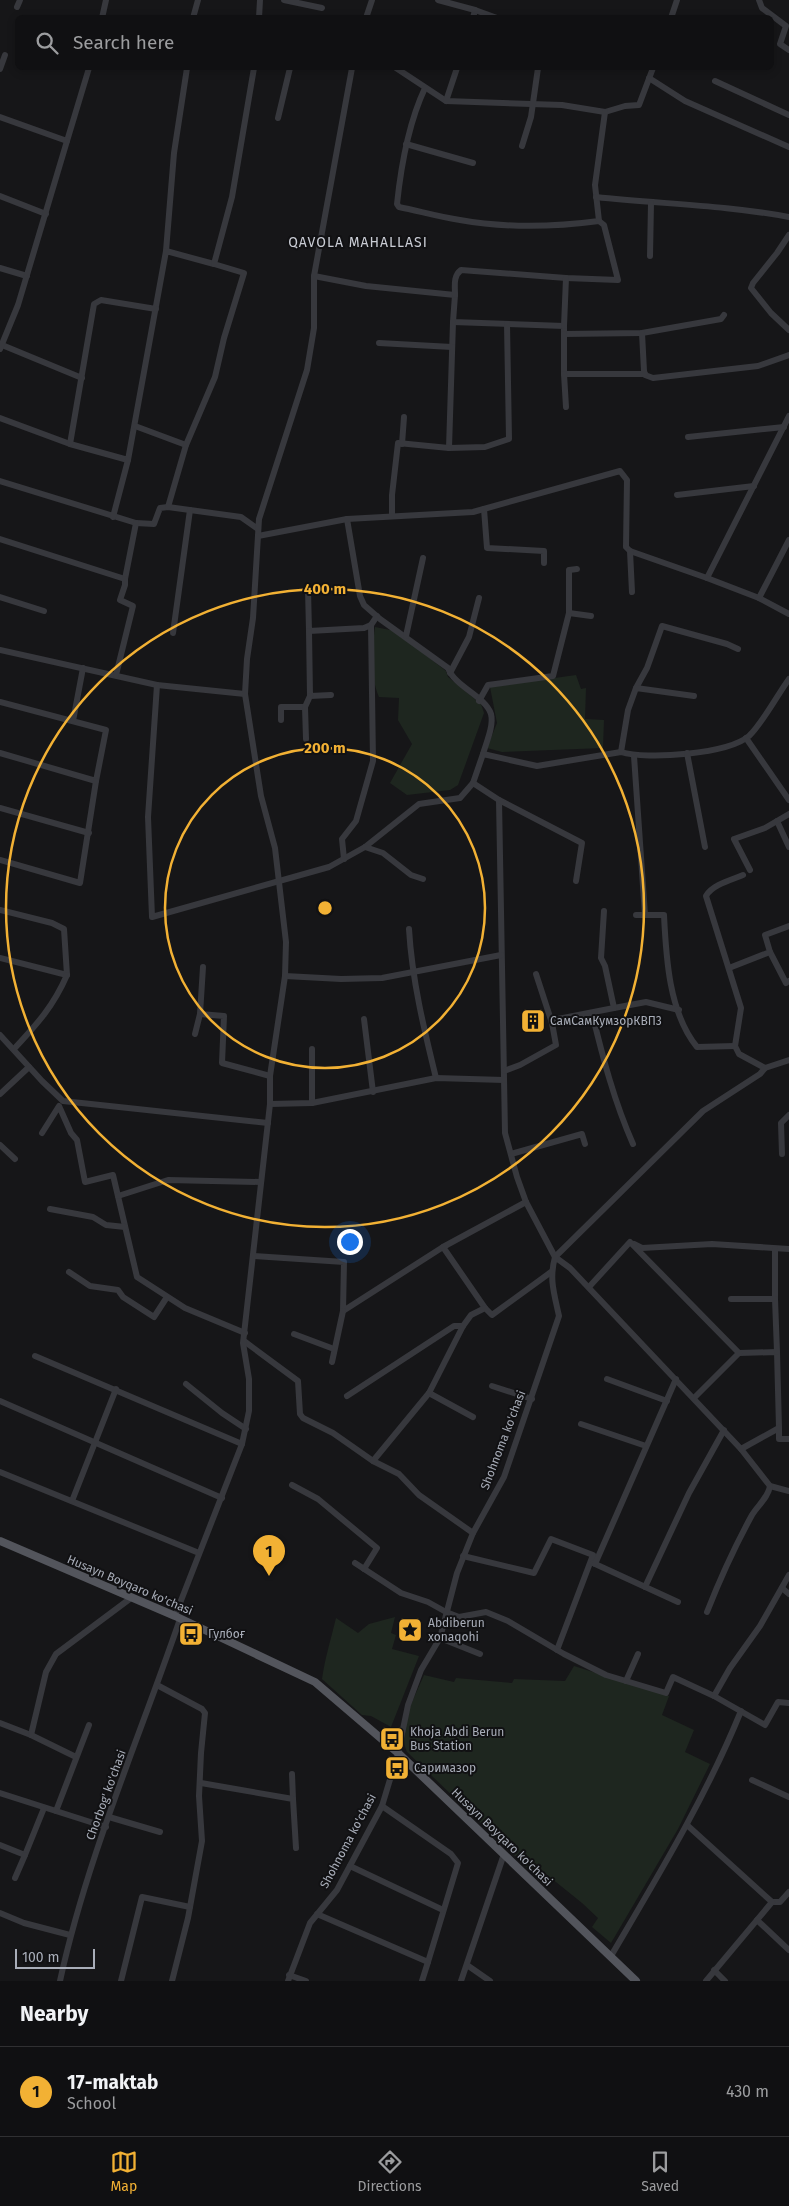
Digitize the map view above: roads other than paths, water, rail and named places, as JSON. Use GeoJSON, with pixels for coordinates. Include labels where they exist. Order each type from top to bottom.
{"type":"FeatureCollection","features":[{"type":"Feature","properties":{"kind":"main road","name":"Husayn Boyqaro ko'chasi"},"geometry":{"type":"LineString","coordinates":[[0,1541],[177,1617],[315,1682],[398,1753],[636,1981]]}},
{"type":"Feature","properties":{"kind":"street"},"geometry":{"type":"LineString","coordinates":[[103,15],[106,0]]}},
{"type":"Feature","properties":{"kind":"street"},"geometry":{"type":"LineString","coordinates":[[193,15],[198,0]]}},
{"type":"Feature","properties":{"kind":"street"},"geometry":{"type":"LineString","coordinates":[[259,15],[260,0]]}},
{"type":"Feature","properties":{"kind":"street"},"geometry":{"type":"LineString","coordinates":[[284,0],[322,8]]}},
{"type":"Feature","properties":{"kind":"street"},"geometry":{"type":"LineString","coordinates":[[367,15],[372,0]]}},
{"type":"Feature","properties":{"kind":"street"},"geometry":{"type":"LineString","coordinates":[[438,0],[474,14]]}},
{"type":"Feature","properties":{"kind":"street"},"geometry":{"type":"LineString","coordinates":[[672,15],[678,0]]}},
{"type":"Feature","properties":{"kind":"street"},"geometry":{"type":"LineString","coordinates":[[759,0],[762,8],[771,15]]}},
{"type":"Feature","properties":{"kind":"street"},"geometry":{"type":"LineString","coordinates":[[774,17],[786,26],[780,44],[789,50]]}},
{"type":"Feature","properties":{"kind":"street"},"geometry":{"type":"LineString","coordinates":[[0,69],[5,55]]}},
{"type":"Feature","properties":{"kind":"street"},"geometry":{"type":"LineString","coordinates":[[82,378],[1,347],[28,276],[88,70]]}},
{"type":"Feature","properties":{"kind":"street"},"geometry":{"type":"LineString","coordinates":[[113,517],[135,426],[166,250],[174,153],[187,70]]}},
{"type":"Feature","properties":{"kind":"street"},"geometry":{"type":"LineString","coordinates":[[214,264],[232,197],[254,70]]}},
{"type":"Feature","properties":{"kind":"street"},"geometry":{"type":"LineString","coordinates":[[278,118],[290,70]]}},
{"type":"Feature","properties":{"kind":"street","name":"Сhorbog' ko'chasi"},"geometry":{"type":"LineString","coordinates":[[60,1981],[70,1935],[109,1818],[157,1685],[177,1617],[199,1553],[242,1444],[249,1411],[249,1380],[244,1341],[270,1104],[270,1076],[285,976],[286,942],[275,848],[261,796],[245,694],[253,618],[259,519],[307,370],[314,328],[314,276],[352,70]]}},
{"type":"Feature","properties":{"kind":"street"},"geometry":{"type":"LineString","coordinates":[[399,70],[446,101],[562,105],[605,112],[625,106],[639,105],[652,70]]}},
{"type":"Feature","properties":{"kind":"street"},"geometry":{"type":"LineString","coordinates":[[446,101],[456,70]]}},
{"type":"Feature","properties":{"kind":"street"},"geometry":{"type":"LineString","coordinates":[[522,146],[527,135],[538,70]]}},
{"type":"Feature","properties":{"kind":"street"},"geometry":{"type":"LineString","coordinates":[[649,78],[685,101],[789,146]]}},
{"type":"Feature","properties":{"kind":"street"},"geometry":{"type":"LineString","coordinates":[[715,81],[789,115]]}},
{"type":"Feature","properties":{"kind":"street"},"geometry":{"type":"LineString","coordinates":[[425,88],[418,102],[406,144],[397,201],[399,207],[461,220],[526,226],[569,225],[599,221]]}},
{"type":"Feature","properties":{"kind":"street"},"geometry":{"type":"LineString","coordinates":[[449,448],[455,278],[457,273],[461,270],[618,280],[604,225],[599,221],[595,185],[605,112]]}},
{"type":"Feature","properties":{"kind":"street"},"geometry":{"type":"LineString","coordinates":[[0,117],[68,141]]}},
{"type":"Feature","properties":{"kind":"street"},"geometry":{"type":"LineString","coordinates":[[406,144],[473,163]]}},
{"type":"Feature","properties":{"kind":"street"},"geometry":{"type":"LineString","coordinates":[[0,196],[46,214]]}},
{"type":"Feature","properties":{"kind":"street"},"geometry":{"type":"LineString","coordinates":[[596,197],[651,203],[715,206],[789,217]]}},
{"type":"Feature","properties":{"kind":"street"},"geometry":{"type":"LineString","coordinates":[[650,256],[651,203]]}},
{"type":"Feature","properties":{"kind":"street"},"geometry":{"type":"LineString","coordinates":[[789,235],[752,283],[751,288],[771,313],[789,330]]}},
{"type":"Feature","properties":{"kind":"street"},"geometry":{"type":"LineString","coordinates":[[166,250],[244,273],[214,378],[186,445],[168,507]]}},
{"type":"Feature","properties":{"kind":"street"},"geometry":{"type":"LineString","coordinates":[[0,268],[28,276]]}},
{"type":"Feature","properties":{"kind":"street"},"geometry":{"type":"LineString","coordinates":[[314,276],[366,286],[455,295]]}},
{"type":"Feature","properties":{"kind":"street"},"geometry":{"type":"LineString","coordinates":[[566,278],[564,326],[566,407]]}},
{"type":"Feature","properties":{"kind":"street"},"geometry":{"type":"LineString","coordinates":[[70,444],[94,304],[97,301],[156,308]]}},
{"type":"Feature","properties":{"kind":"street"},"geometry":{"type":"LineString","coordinates":[[564,334],[642,333],[721,319],[724,315]]}},
{"type":"Feature","properties":{"kind":"street"},"geometry":{"type":"LineString","coordinates":[[453,322],[564,326]]}},
{"type":"Feature","properties":{"kind":"street"},"geometry":{"type":"LineString","coordinates":[[392,516],[392,495],[398,443],[449,448],[484,447],[509,439],[507,324]]}},
{"type":"Feature","properties":{"kind":"street"},"geometry":{"type":"LineString","coordinates":[[642,333],[645,374]]}},
{"type":"Feature","properties":{"kind":"street"},"geometry":{"type":"LineString","coordinates":[[379,343],[452,347]]}},
{"type":"Feature","properties":{"kind":"street"},"geometry":{"type":"LineString","coordinates":[[564,374],[645,374],[653,378],[703,374],[758,366],[789,355]]}},
{"type":"Feature","properties":{"kind":"street"},"geometry":{"type":"LineString","coordinates":[[707,578],[789,416]]}},
{"type":"Feature","properties":{"kind":"street"},"geometry":{"type":"LineString","coordinates":[[402,444],[404,417]]}},
{"type":"Feature","properties":{"kind":"street"},"geometry":{"type":"LineString","coordinates":[[0,418],[70,444],[128,460]]}},
{"type":"Feature","properties":{"kind":"street"},"geometry":{"type":"LineString","coordinates":[[135,426],[186,445]]}},
{"type":"Feature","properties":{"kind":"street"},"geometry":{"type":"LineString","coordinates":[[688,437],[784,427]]}},
{"type":"Feature","properties":{"kind":"street"},"geometry":{"type":"LineString","coordinates":[[0,481],[136,523],[154,524],[160,508],[168,507],[240,517],[258,532],[347,519],[472,512],[620,471],[627,480],[626,547],[630,551],[759,598],[789,614]]}},
{"type":"Feature","properties":{"kind":"street"},"geometry":{"type":"LineString","coordinates":[[677,496],[754,486]]}},
{"type":"Feature","properties":{"kind":"street"},"geometry":{"type":"LineString","coordinates":[[484,509],[486,548],[544,551],[544,563]]}},
{"type":"Feature","properties":{"kind":"street"},"geometry":{"type":"LineString","coordinates":[[173,633],[190,510]]}},
{"type":"Feature","properties":{"kind":"street"},"geometry":{"type":"LineString","coordinates":[[157,685],[148,816],[152,917],[329,867],[365,847],[419,804],[460,798],[472,783],[483,754],[491,724],[491,715],[480,701],[450,673],[448,668],[377,616],[364,604],[360,596],[347,519]]}},
{"type":"Feature","properties":{"kind":"street"},"geometry":{"type":"LineString","coordinates":[[116,676],[132,606],[120,600],[125,585],[124,579],[136,523]]}},
{"type":"Feature","properties":{"kind":"street"},"geometry":{"type":"LineString","coordinates":[[0,540],[124,579]]}},
{"type":"Feature","properties":{"kind":"street"},"geometry":{"type":"LineString","coordinates":[[759,598],[789,540]]}},
{"type":"Feature","properties":{"kind":"street"},"geometry":{"type":"LineString","coordinates":[[630,551],[632,592]]}},
{"type":"Feature","properties":{"kind":"street"},"geometry":{"type":"LineString","coordinates":[[406,636],[423,558]]}},
{"type":"Feature","properties":{"kind":"street"},"geometry":{"type":"LineString","coordinates":[[480,701],[488,685],[553,676],[569,613],[569,570],[577,569]]}},
{"type":"Feature","properties":{"kind":"street"},"geometry":{"type":"LineString","coordinates":[[306,739],[305,707],[310,696],[308,589]]}},
{"type":"Feature","properties":{"kind":"street"},"geometry":{"type":"LineString","coordinates":[[0,597],[44,611]]}},
{"type":"Feature","properties":{"kind":"street"},"geometry":{"type":"LineString","coordinates":[[450,673],[468,637],[479,598]]}},
{"type":"Feature","properties":{"kind":"street"},"geometry":{"type":"LineString","coordinates":[[569,613],[591,616]]}},
{"type":"Feature","properties":{"kind":"street"},"geometry":{"type":"LineString","coordinates":[[309,631],[364,628],[371,625],[377,616]]}},
{"type":"Feature","properties":{"kind":"street"},"geometry":{"type":"LineString","coordinates":[[344,859],[342,839],[356,821],[373,761],[371,625]]}},
{"type":"Feature","properties":{"kind":"street"},"geometry":{"type":"LineString","coordinates":[[621,752],[628,710],[636,688],[647,668],[662,626],[727,644],[738,649]]}},
{"type":"Feature","properties":{"kind":"street"},"geometry":{"type":"LineString","coordinates":[[0,650],[157,685],[245,694]]}},
{"type":"Feature","properties":{"kind":"street"},"geometry":{"type":"LineString","coordinates":[[73,721],[83,668]]}},
{"type":"Feature","properties":{"kind":"street"},"geometry":{"type":"LineString","coordinates":[[483,754],[537,766],[621,752],[634,756],[663,756],[725,746],[746,738],[753,731],[789,679]]}},
{"type":"Feature","properties":{"kind":"street"},"geometry":{"type":"LineString","coordinates":[[636,688],[694,696]]}},
{"type":"Feature","properties":{"kind":"street"},"geometry":{"type":"LineString","coordinates":[[310,696],[331,695]]}},
{"type":"Feature","properties":{"kind":"street"},"geometry":{"type":"LineString","coordinates":[[0,702],[106,730],[80,883],[0,860]]}},
{"type":"Feature","properties":{"kind":"street"},"geometry":{"type":"LineString","coordinates":[[281,720],[281,707],[305,707]]}},
{"type":"Feature","properties":{"kind":"street"},"geometry":{"type":"LineString","coordinates":[[746,738],[789,800]]}},
{"type":"Feature","properties":{"kind":"street"},"geometry":{"type":"LineString","coordinates":[[0,753],[96,781]]}},
{"type":"Feature","properties":{"kind":"street"},"geometry":{"type":"LineString","coordinates":[[686,753],[704,847]]}},
{"type":"Feature","properties":{"kind":"street"},"geometry":{"type":"LineString","coordinates":[[634,756],[645,915]]}},
{"type":"Feature","properties":{"kind":"street"},"geometry":{"type":"LineString","coordinates":[[472,783],[499,800],[582,843],[576,881]]}},
{"type":"Feature","properties":{"kind":"street"},"geometry":{"type":"LineString","coordinates":[[499,800],[505,1133],[526,1202],[555,1257],[570,1268],[589,1287],[694,1398],[741,1449],[770,1486],[789,1491]]}},
{"type":"Feature","properties":{"kind":"street"},"geometry":{"type":"LineString","coordinates":[[0,808],[88,833]]}},
{"type":"Feature","properties":{"kind":"street"},"geometry":{"type":"LineString","coordinates":[[750,870],[734,839],[765,828],[789,814]]}},
{"type":"Feature","properties":{"kind":"street"},"geometry":{"type":"LineString","coordinates":[[777,821],[789,847]]}},
{"type":"Feature","properties":{"kind":"street"},"geometry":{"type":"LineString","coordinates":[[365,847],[382,853],[411,875],[423,879]]}},
{"type":"Feature","properties":{"kind":"street"},"geometry":{"type":"LineString","coordinates":[[743,875],[723,883],[707,893],[706,896],[730,968],[741,1012],[735,1046],[740,1054],[765,1068]]}},
{"type":"Feature","properties":{"kind":"street"},"geometry":{"type":"LineString","coordinates":[[0,910],[64,929],[67,975],[53,1004],[14,1049]]}},
{"type":"Feature","properties":{"kind":"street"},"geometry":{"type":"LineString","coordinates":[[604,911],[601,958],[605,966],[614,1008]]}},
{"type":"Feature","properties":{"kind":"street"},"geometry":{"type":"LineString","coordinates":[[636,915],[664,915],[669,976],[687,1035],[697,1047],[735,1046]]}},
{"type":"Feature","properties":{"kind":"street"},"geometry":{"type":"LineString","coordinates":[[789,926],[765,935],[770,952],[786,983],[789,981]]}},
{"type":"Feature","properties":{"kind":"street"},"geometry":{"type":"LineString","coordinates":[[409,929],[413,972],[420,1011],[436,1078]]}},
{"type":"Feature","properties":{"kind":"street"},"geometry":{"type":"LineString","coordinates":[[730,968],[770,952]]}},
{"type":"Feature","properties":{"kind":"street"},"geometry":{"type":"LineString","coordinates":[[285,976],[340,979],[382,978],[501,955]]}},
{"type":"Feature","properties":{"kind":"street"},"geometry":{"type":"LineString","coordinates":[[0,958],[67,975]]}},
{"type":"Feature","properties":{"kind":"street"},"geometry":{"type":"LineString","coordinates":[[195,1034],[200,1014],[203,966]]}},
{"type":"Feature","properties":{"kind":"street"},"geometry":{"type":"LineString","coordinates":[[504,1071],[520,1065],[556,1045],[552,1023],[536,974]]}},
{"type":"Feature","properties":{"kind":"street"},"geometry":{"type":"LineString","coordinates":[[552,1023],[558,1019],[646,1002],[679,1010]]}},
{"type":"Feature","properties":{"kind":"street"},"geometry":{"type":"LineString","coordinates":[[592,1013],[607,1074],[620,1116],[633,1144]]}},
{"type":"Feature","properties":{"kind":"street"},"geometry":{"type":"LineString","coordinates":[[200,1014],[224,1016],[222,1063],[270,1076]]}},
{"type":"Feature","properties":{"kind":"street"},"geometry":{"type":"LineString","coordinates":[[364,1019],[373,1092]]}},
{"type":"Feature","properties":{"kind":"street"},"geometry":{"type":"LineString","coordinates":[[0,1035],[61,1104],[71,1133],[77,1140],[85,1182],[112,1175],[137,1277],[185,1308],[245,1333]]}},
{"type":"Feature","properties":{"kind":"street"},"geometry":{"type":"LineString","coordinates":[[312,1049],[312,1103]]}},
{"type":"Feature","properties":{"kind":"street"},"geometry":{"type":"LineString","coordinates":[[555,1257],[703,1110],[760,1074],[765,1068],[789,1060]]}},
{"type":"Feature","properties":{"kind":"street"},"geometry":{"type":"LineString","coordinates":[[0,1094],[29,1067]]}},
{"type":"Feature","properties":{"kind":"street"},"geometry":{"type":"LineString","coordinates":[[270,1104],[312,1103],[436,1078],[504,1080]]}},
{"type":"Feature","properties":{"kind":"street"},"geometry":{"type":"LineString","coordinates":[[61,1104],[268,1123]]}},
{"type":"Feature","properties":{"kind":"street"},"geometry":{"type":"LineString","coordinates":[[42,1133],[61,1104]]}},
{"type":"Feature","properties":{"kind":"street"},"geometry":{"type":"LineString","coordinates":[[782,1154],[781,1123],[789,1115]]}},
{"type":"Feature","properties":{"kind":"street"},"geometry":{"type":"LineString","coordinates":[[511,1154],[582,1134],[586,1144]]}},
{"type":"Feature","properties":{"kind":"street"},"geometry":{"type":"LineString","coordinates":[[0,1145],[15,1159]]}},
{"type":"Feature","properties":{"kind":"street"},"geometry":{"type":"LineString","coordinates":[[118,1196],[168,1180],[214,1179],[260,1182]]}},
{"type":"Feature","properties":{"kind":"street"},"geometry":{"type":"LineString","coordinates":[[343,1311],[443,1247],[526,1202]]}},
{"type":"Feature","properties":{"kind":"street"},"geometry":{"type":"LineString","coordinates":[[50,1209],[94,1217],[106,1225],[125,1227]]}},
{"type":"Feature","properties":{"kind":"street"},"geometry":{"type":"LineString","coordinates":[[589,1287],[630,1242]]}},
{"type":"Feature","properties":{"kind":"street"},"geometry":{"type":"LineString","coordinates":[[630,1242],[642,1248],[704,1244],[789,1250]]}},
{"type":"Feature","properties":{"kind":"street"},"geometry":{"type":"LineString","coordinates":[[630,1242],[739,1353]]}},
{"type":"Feature","properties":{"kind":"street"},"geometry":{"type":"LineString","coordinates":[[443,1247],[485,1308],[492,1315],[551,1272]]}},
{"type":"Feature","properties":{"kind":"street"},"geometry":{"type":"LineString","coordinates":[[774,1249],[779,1439],[789,1439]]}},
{"type":"Feature","properties":{"kind":"street"},"geometry":{"type":"LineString","coordinates":[[254,1256],[344,1262],[343,1311],[332,1362]]}},
{"type":"Feature","properties":{"kind":"street","name":"Shohnoma ko'chasi"},"geometry":{"type":"LineString","coordinates":[[289,1978],[310,1923],[338,1890],[364,1836],[382,1806],[398,1753],[408,1705],[421,1670],[440,1638],[463,1556],[472,1533],[504,1477],[560,1316],[551,1272],[555,1257]]}},
{"type":"Feature","properties":{"kind":"street"},"geometry":{"type":"LineString","coordinates":[[69,1272],[90,1286],[118,1290],[123,1298],[154,1317],[167,1297]]}},
{"type":"Feature","properties":{"kind":"street"},"geometry":{"type":"LineString","coordinates":[[731,1300],[775,1299]]}},
{"type":"Feature","properties":{"kind":"street"},"geometry":{"type":"LineString","coordinates":[[373,1461],[429,1393],[463,1326],[471,1315],[485,1308]]}},
{"type":"Feature","properties":{"kind":"street"},"geometry":{"type":"LineString","coordinates":[[347,1396],[454,1326],[463,1326]]}},
{"type":"Feature","properties":{"kind":"street"},"geometry":{"type":"LineString","coordinates":[[294,1334],[334,1349]]}},
{"type":"Feature","properties":{"kind":"street"},"geometry":{"type":"LineString","coordinates":[[244,1341],[298,1381],[300,1414],[303,1418],[333,1432],[373,1461],[399,1474],[419,1495],[472,1533]]}},
{"type":"Feature","properties":{"kind":"street"},"geometry":{"type":"LineString","coordinates":[[694,1398],[739,1353],[777,1352]]}},
{"type":"Feature","properties":{"kind":"street"},"geometry":{"type":"LineString","coordinates":[[35,1356],[242,1444]]}},
{"type":"Feature","properties":{"kind":"street"},"geometry":{"type":"LineString","coordinates":[[607,1379],[667,1401]]}},
{"type":"Feature","properties":{"kind":"street"},"geometry":{"type":"LineString","coordinates":[[557,1650],[593,1563],[676,1379]]}},
{"type":"Feature","properties":{"kind":"street"},"geometry":{"type":"LineString","coordinates":[[186,1384],[222,1413],[246,1429]]}},
{"type":"Feature","properties":{"kind":"street"},"geometry":{"type":"LineString","coordinates":[[492,1386],[532,1399]]}},
{"type":"Feature","properties":{"kind":"street"},"geometry":{"type":"LineString","coordinates":[[72,1501],[116,1390]]}},
{"type":"Feature","properties":{"kind":"street"},"geometry":{"type":"LineString","coordinates":[[429,1393],[473,1416]]}},
{"type":"Feature","properties":{"kind":"street"},"geometry":{"type":"LineString","coordinates":[[0,1401],[222,1498]]}},
{"type":"Feature","properties":{"kind":"street"},"geometry":{"type":"LineString","coordinates":[[581,1424],[646,1446]]}},
{"type":"Feature","properties":{"kind":"street"},"geometry":{"type":"LineString","coordinates":[[741,1449],[779,1428]]}},
{"type":"Feature","properties":{"kind":"street"},"geometry":{"type":"LineString","coordinates":[[645,1587],[689,1493],[724,1430]]}},
{"type":"Feature","properties":{"kind":"street"},"geometry":{"type":"LineString","coordinates":[[0,1472],[199,1553]]}},
{"type":"Feature","properties":{"kind":"street"},"geometry":{"type":"LineString","coordinates":[[292,1485],[318,1499],[377,1548],[364,1569]]}},
{"type":"Feature","properties":{"kind":"street"},"geometry":{"type":"LineString","coordinates":[[707,1612],[753,1513],[769,1492],[770,1486]]}},
{"type":"Feature","properties":{"kind":"street"},"geometry":{"type":"LineString","coordinates":[[463,1556],[534,1573],[551,1539],[592,1555],[593,1563]]}},
{"type":"Feature","properties":{"kind":"street"},"geometry":{"type":"LineString","coordinates":[[355,1563],[401,1593],[428,1602],[459,1617],[486,1612],[508,1621],[557,1650],[606,1674],[626,1681],[666,1692],[673,1677],[714,1696],[765,1724],[778,1702],[789,1703]]}},
{"type":"Feature","properties":{"kind":"street"},"geometry":{"type":"LineString","coordinates":[[593,1563],[678,1602]]}},
{"type":"Feature","properties":{"kind":"street"},"geometry":{"type":"LineString","coordinates":[[714,1696],[730,1668],[760,1626],[789,1575]]}},
{"type":"Feature","properties":{"kind":"street"},"geometry":{"type":"LineString","coordinates":[[782,1588],[789,1594]]}},
{"type":"Feature","properties":{"kind":"street"},"geometry":{"type":"LineString","coordinates":[[31,1735],[46,1672],[56,1654],[131,1598]]}},
{"type":"Feature","properties":{"kind":"street"},"geometry":{"type":"LineString","coordinates":[[440,1638],[480,1654]]}},
{"type":"Feature","properties":{"kind":"street"},"geometry":{"type":"LineString","coordinates":[[626,1681],[638,1654]]}},
{"type":"Feature","properties":{"kind":"street"},"geometry":{"type":"LineString","coordinates":[[157,1685],[202,1709],[205,1714],[199,1796],[202,1841],[190,1907],[172,1981]]}},
{"type":"Feature","properties":{"kind":"street"},"geometry":{"type":"LineString","coordinates":[[611,1956],[687,1824],[741,1711]]}},
{"type":"Feature","properties":{"kind":"street"},"geometry":{"type":"LineString","coordinates":[[0,1723],[31,1735],[76,1757]]}},
{"type":"Feature","properties":{"kind":"street"},"geometry":{"type":"LineString","coordinates":[[56,1811],[88,1725]]}},
{"type":"Feature","properties":{"kind":"street"},"geometry":{"type":"LineString","coordinates":[[292,1774],[296,1848]]}},
{"type":"Feature","properties":{"kind":"street"},"geometry":{"type":"LineString","coordinates":[[752,1780],[789,1797]]}},
{"type":"Feature","properties":{"kind":"street"},"geometry":{"type":"LineString","coordinates":[[201,1782],[293,1799]]}},
{"type":"Feature","properties":{"kind":"street"},"geometry":{"type":"LineString","coordinates":[[0,1793],[106,1827]]}},
{"type":"Feature","properties":{"kind":"street"},"geometry":{"type":"LineString","coordinates":[[382,1806],[451,1854],[458,1863],[422,1981]]}},
{"type":"Feature","properties":{"kind":"street"},"geometry":{"type":"LineString","coordinates":[[15,1878],[44,1808]]}},
{"type":"Feature","properties":{"kind":"street"},"geometry":{"type":"LineString","coordinates":[[109,1818],[160,1832]]}},
{"type":"Feature","properties":{"kind":"street"},"geometry":{"type":"LineString","coordinates":[[687,1824],[772,1902],[780,1902],[789,1892]]}},
{"type":"Feature","properties":{"kind":"street"},"geometry":{"type":"LineString","coordinates":[[0,1845],[25,1855]]}},
{"type":"Feature","properties":{"kind":"street"},"geometry":{"type":"LineString","coordinates":[[461,1981],[504,1854]]}},
{"type":"Feature","properties":{"kind":"street"},"geometry":{"type":"LineString","coordinates":[[350,1866],[443,1910]]}},
{"type":"Feature","properties":{"kind":"street"},"geometry":{"type":"LineString","coordinates":[[121,1981],[142,1896],[190,1907]]}},
{"type":"Feature","properties":{"kind":"street"},"geometry":{"type":"LineString","coordinates":[[706,1981],[772,1902]]}},
{"type":"Feature","properties":{"kind":"street"},"geometry":{"type":"LineString","coordinates":[[0,1913],[24,1923],[70,1935]]}},
{"type":"Feature","properties":{"kind":"street"},"geometry":{"type":"LineString","coordinates":[[317,1914],[428,1962]]}},
{"type":"Feature","properties":{"kind":"street"},"geometry":{"type":"LineString","coordinates":[[757,1920],[789,1950]]}},
{"type":"Feature","properties":{"kind":"street"},"geometry":{"type":"LineString","coordinates":[[467,1965],[490,1981]]}},
{"type":"Feature","properties":{"kind":"street"},"geometry":{"type":"LineString","coordinates":[[714,1970],[725,1981]]}},
{"type":"Feature","properties":{"kind":"street"},"geometry":{"type":"LineString","coordinates":[[289,1978],[306,1981]]}},
{"type":"Feature","properties":{"kind":"place","name":"СамСамКумзорКВП3"},"geometry":{"type":"Point","coordinates":[533,1021]}},
{"type":"Feature","properties":{"kind":"place","name":"17-maktab"},"geometry":{"type":"Point","coordinates":[269,1576]}},
{"type":"Feature","properties":{"kind":"place","name":"Abdiberun xonaqohi"},"geometry":{"type":"Point","coordinates":[410,1630]}},
{"type":"Feature","properties":{"kind":"place","name":"Гулбоғ"},"geometry":{"type":"Point","coordinates":[191,1634]}},
{"type":"Feature","properties":{"kind":"place","name":"Khoja Abdi Berun Bus Station"},"geometry":{"type":"Point","coordinates":[392,1739]}},
{"type":"Feature","properties":{"kind":"place","name":"Саримазор"},"geometry":{"type":"Point","coordinates":[397,1768]}},
{"type":"Feature","properties":{"kind":"district","name":"QAVOLA MAHALLASI"},"geometry":{"type":"Point","coordinates":[358,242]}}]}
